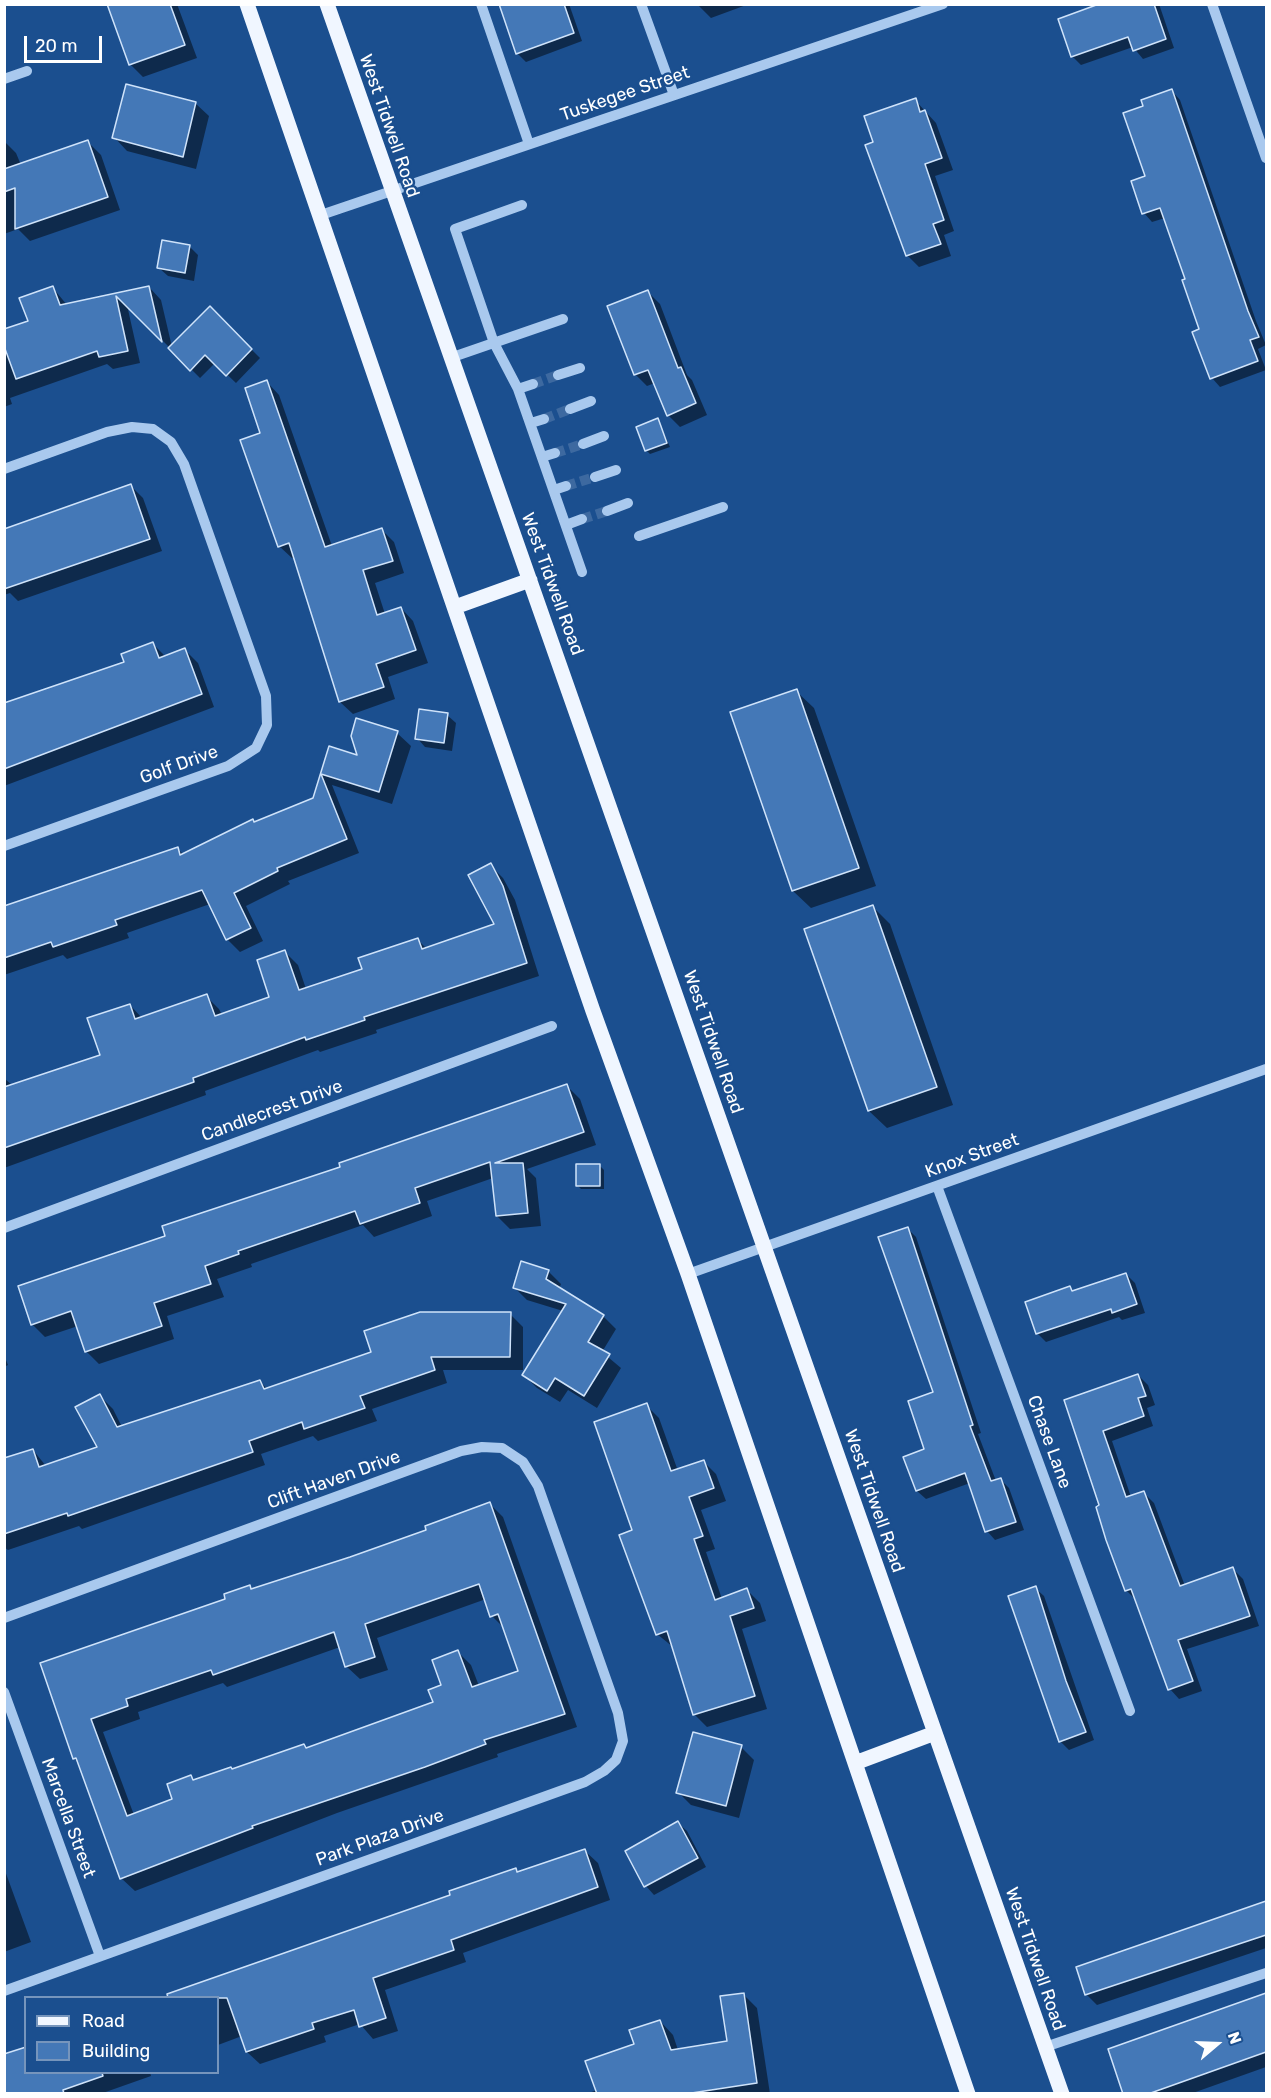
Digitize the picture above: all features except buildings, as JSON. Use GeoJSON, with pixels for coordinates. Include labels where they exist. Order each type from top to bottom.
{"type":"FeatureCollection","features":[{"type":"Feature","properties":{"kind":"main road"},"geometry":{"type":"LineString","coordinates":[[247,4],[593,1011],[688,1274],[968,2094]]}},
{"type":"Feature","properties":{"kind":"main road","name":"West Tidwell Road"},"geometry":{"type":"LineString","coordinates":[[327,4],[391,192],[530,580],[1062,2094]]}},
{"type":"Feature","properties":{"kind":"main road"},"geometry":{"type":"LineString","coordinates":[[455,607],[530,580]]}},
{"type":"Feature","properties":{"kind":"main road"},"geometry":{"type":"LineString","coordinates":[[855,1763],[935,1733]]}},
{"type":"Feature","properties":{"kind":"street"},"geometry":{"type":"LineString","coordinates":[[481,4],[529,144]]}},
{"type":"Feature","properties":{"kind":"street"},"geometry":{"type":"LineString","coordinates":[[641,4],[674,95]]}},
{"type":"Feature","properties":{"kind":"street","name":"Tuskegee Street"},"geometry":{"type":"LineString","coordinates":[[318,216],[943,4]]}},
{"type":"Feature","properties":{"kind":"street"},"geometry":{"type":"LineString","coordinates":[[1212,4],[1266,158]]}},
{"type":"Feature","properties":{"kind":"street"},"geometry":{"type":"LineString","coordinates":[[4,79],[27,71]]}},
{"type":"Feature","properties":{"kind":"street"},"geometry":{"type":"LineString","coordinates":[[522,205],[455,229],[494,343],[518,389],[531,423],[582,572]]}},
{"type":"Feature","properties":{"kind":"street"},"geometry":{"type":"LineString","coordinates":[[450,358],[563,319]]}},
{"type":"Feature","properties":{"kind":"street"},"geometry":{"type":"LineString","coordinates":[[558,375],[580,368]]}},
{"type":"Feature","properties":{"kind":"street"},"geometry":{"type":"LineString","coordinates":[[518,389],[532,384]]}},
{"type":"Feature","properties":{"kind":"street"},"geometry":{"type":"LineString","coordinates":[[570,409],[591,401]]}},
{"type":"Feature","properties":{"kind":"street"},"geometry":{"type":"LineString","coordinates":[[531,423],[544,419]]}},
{"type":"Feature","properties":{"kind":"street","name":"Golf Drive"},"geometry":{"type":"LineString","coordinates":[[4,469],[106,432],[132,427],[153,429],[171,442],[184,464],[266,696],[267,725],[256,748],[228,766],[4,846]]}},
{"type":"Feature","properties":{"kind":"street"},"geometry":{"type":"LineString","coordinates":[[583,444],[604,436]]}},
{"type":"Feature","properties":{"kind":"street"},"geometry":{"type":"LineString","coordinates":[[542,457],[555,453]]}},
{"type":"Feature","properties":{"kind":"street"},"geometry":{"type":"LineString","coordinates":[[595,477],[616,470]]}},
{"type":"Feature","properties":{"kind":"street"},"geometry":{"type":"LineString","coordinates":[[554,490],[566,486]]}},
{"type":"Feature","properties":{"kind":"street"},"geometry":{"type":"LineString","coordinates":[[607,511],[627,503]]}},
{"type":"Feature","properties":{"kind":"street"},"geometry":{"type":"LineString","coordinates":[[639,536],[723,507]]}},
{"type":"Feature","properties":{"kind":"street"},"geometry":{"type":"LineString","coordinates":[[566,525],[582,519]]}},
{"type":"Feature","properties":{"kind":"street","name":"Candlecrest Drive"},"geometry":{"type":"LineString","coordinates":[[4,1228],[552,1026]]}},
{"type":"Feature","properties":{"kind":"street","name":"Knox Street"},"geometry":{"type":"LineString","coordinates":[[688,1274],[1266,1069]]}},
{"type":"Feature","properties":{"kind":"street","name":"Chase Lane"},"geometry":{"type":"LineString","coordinates":[[937,1186],[1130,1711]]}},
{"type":"Feature","properties":{"kind":"street","name":"Clift Haven Drive"},"geometry":{"type":"LineString","coordinates":[[4,1618],[461,1451],[482,1447],[502,1448],[524,1462],[538,1486],[582,1612]]}},
{"type":"Feature","properties":{"kind":"street","name":"Park Plaza Drive"},"geometry":{"type":"LineString","coordinates":[[4,1991],[585,1782],[604,1772],[616,1760],[622,1742],[618,1713],[582,1612]]}},
{"type":"Feature","properties":{"kind":"street","name":"Marcella Street"},"geometry":{"type":"LineString","coordinates":[[4,1692],[100,1956]]}},
{"type":"Feature","properties":{"kind":"street"},"geometry":{"type":"LineString","coordinates":[[1045,2047],[1266,1974]]}},
{"type":"Feature","properties":{"kind":"tunnel"},"geometry":{"type":"LineString","coordinates":[[533,384],[558,375]]}},
{"type":"Feature","properties":{"kind":"tunnel"},"geometry":{"type":"LineString","coordinates":[[544,419],[570,409]]}},
{"type":"Feature","properties":{"kind":"tunnel"},"geometry":{"type":"LineString","coordinates":[[555,453],[583,444]]}},
{"type":"Feature","properties":{"kind":"tunnel"},"geometry":{"type":"LineString","coordinates":[[566,486],[595,477]]}},
{"type":"Feature","properties":{"kind":"tunnel"},"geometry":{"type":"LineString","coordinates":[[582,519],[607,511]]}}]}
